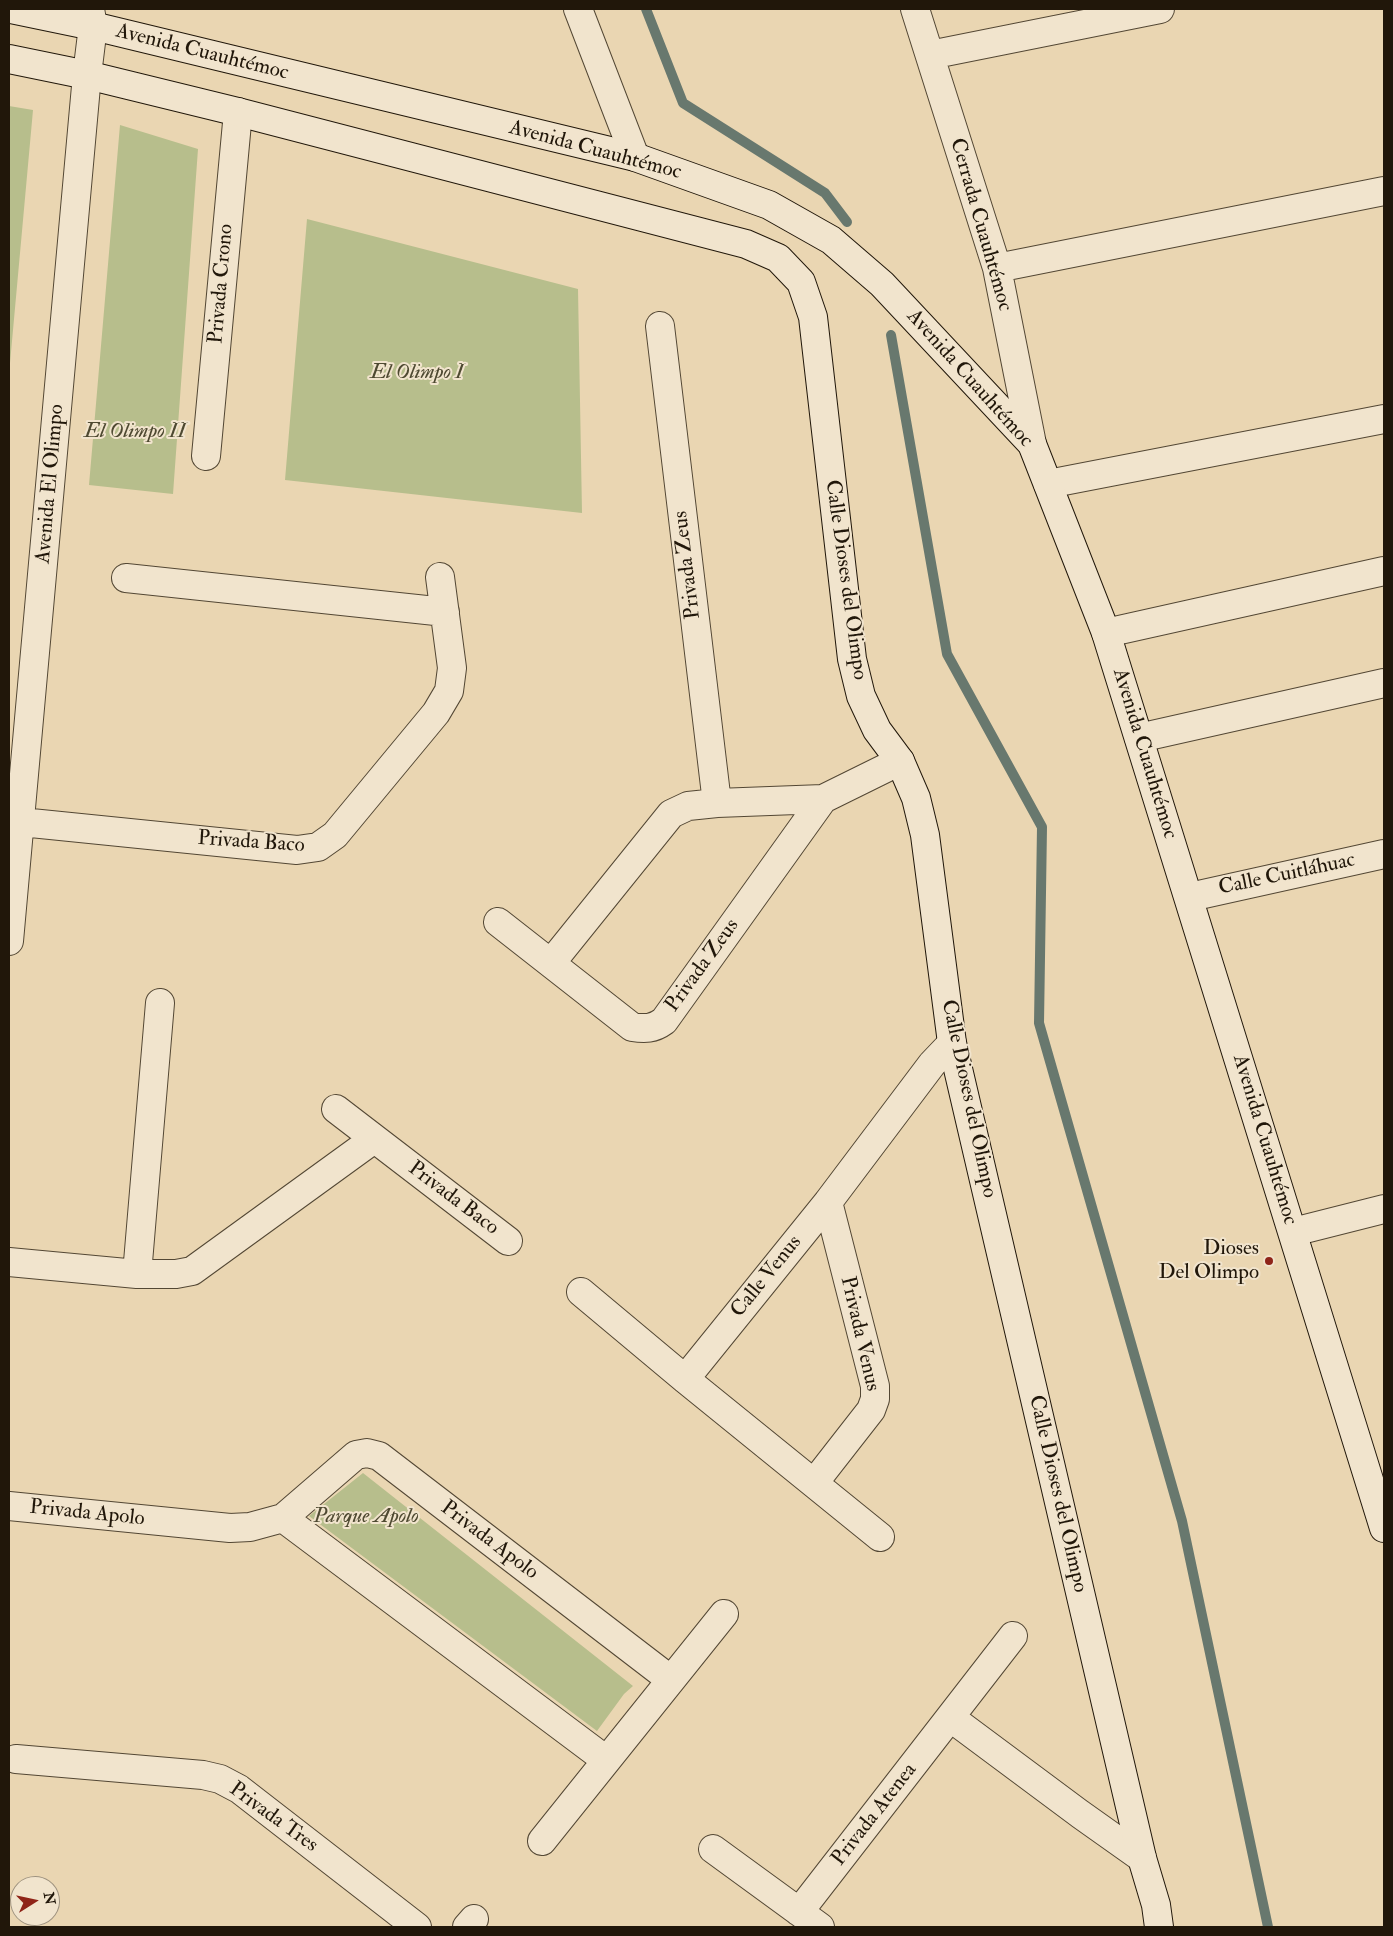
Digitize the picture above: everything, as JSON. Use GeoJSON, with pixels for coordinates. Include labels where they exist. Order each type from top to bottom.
{"type":"FeatureCollection","features":[{"type":"Feature","properties":{"kind":"street","name":"Avenida Cuauhtémoc"},"geometry":{"type":"LineString","coordinates":[[11,9],[91,18],[635,157],[769,205],[831,240],[882,284],[1032,444],[1106,633],[1190,897],[1384,1528]]}},
{"type":"Feature","properties":{"kind":"street"},"geometry":{"type":"LineString","coordinates":[[578,9],[635,157]]}},
{"type":"Feature","properties":{"kind":"street","name":"Cerrada Cuauhtémoc"},"geometry":{"type":"LineString","coordinates":[[915,9],[997,268],[1032,444]]}},
{"type":"Feature","properties":{"kind":"street"},"geometry":{"type":"LineString","coordinates":[[930,55],[1160,9]]}},
{"type":"Feature","properties":{"kind":"street","name":"Avenida El Olimpo"},"geometry":{"type":"LineString","coordinates":[[9,941],[91,18]]}},
{"type":"Feature","properties":{"kind":"street"},"geometry":{"type":"LineString","coordinates":[[9,59],[238,112]]}},
{"type":"Feature","properties":{"kind":"street","name":"Calle Dioses del Olimpo"},"geometry":{"type":"LineString","coordinates":[[238,112],[746,244],[778,258],[801,282],[813,317],[852,659],[861,696],[877,730],[900,762],[916,798],[925,835],[952,1043],[1142,1858],[1156,1904],[1159,1927]]}},
{"type":"Feature","properties":{"kind":"street","name":"Privada Crono"},"geometry":{"type":"LineString","coordinates":[[206,456],[238,112]]}},
{"type":"Feature","properties":{"kind":"street"},"geometry":{"type":"LineString","coordinates":[[997,268],[1384,191]]}},
{"type":"Feature","properties":{"kind":"street","name":"Privada Zeus"},"geometry":{"type":"LineString","coordinates":[[660,326],[717,803]]}},
{"type":"Feature","properties":{"kind":"street"},"geometry":{"type":"LineString","coordinates":[[1048,484],[1384,419]]}},
{"type":"Feature","properties":{"kind":"street"},"geometry":{"type":"LineString","coordinates":[[1106,633],[1384,571]]}},
{"type":"Feature","properties":{"kind":"street","name":"Privada Baco"},"geometry":{"type":"LineString","coordinates":[[21,822],[297,850],[318,847],[335,835],[341,828],[436,713],[449,691],[452,668],[440,577]]}},
{"type":"Feature","properties":{"kind":"street"},"geometry":{"type":"LineString","coordinates":[[126,578],[445,612]]}},
{"type":"Feature","properties":{"kind":"street"},"geometry":{"type":"LineString","coordinates":[[1140,738],[1384,683]]}},
{"type":"Feature","properties":{"kind":"street","name":"Privada Zeus"},"geometry":{"type":"LineString","coordinates":[[551,963],[671,814],[688,806],[717,803],[823,799],[900,762]]}},
{"type":"Feature","properties":{"kind":"street","name":"Privada Zeus"},"geometry":{"type":"LineString","coordinates":[[498,922],[632,1026],[644,1029],[655,1028],[664,1021],[823,799]]}},
{"type":"Feature","properties":{"kind":"street","name":"Calle Cuitláhuac"},"geometry":{"type":"LineString","coordinates":[[1190,897],[1384,854]]}},
{"type":"Feature","properties":{"kind":"street"},"geometry":{"type":"LineString","coordinates":[[137,1274],[160,1003]]}},
{"type":"Feature","properties":{"kind":"street","name":"Calle Venus"},"geometry":{"type":"LineString","coordinates":[[685,1379],[828,1202],[932,1064],[952,1043]]}},
{"type":"Feature","properties":{"kind":"street","name":"Privada Baco"},"geometry":{"type":"LineString","coordinates":[[336,1110],[508,1241]]}},
{"type":"Feature","properties":{"kind":"street"},"geometry":{"type":"LineString","coordinates":[[9,1262],[137,1274],[176,1274],[192,1271],[374,1139]]}},
{"type":"Feature","properties":{"kind":"street","name":"Privada Venus"},"geometry":{"type":"LineString","coordinates":[[814,1483],[871,1410],[875,1399],[874,1386],[828,1202]]}},
{"type":"Feature","properties":{"kind":"street"},"geometry":{"type":"LineString","coordinates":[[1293,1232],[1384,1209]]}},
{"type":"Feature","properties":{"kind":"street"},"geometry":{"type":"LineString","coordinates":[[581,1292],[880,1538]]}},
{"type":"Feature","properties":{"kind":"street","name":"Privada Apolo"},"geometry":{"type":"LineString","coordinates":[[9,1506],[230,1528],[250,1527],[283,1518],[356,1455],[367,1452],[379,1456],[671,1680]]}},
{"type":"Feature","properties":{"kind":"street"},"geometry":{"type":"LineString","coordinates":[[283,1518],[606,1760]]}},
{"type":"Feature","properties":{"kind":"street"},"geometry":{"type":"LineString","coordinates":[[542,1841],[724,1614]]}},
{"type":"Feature","properties":{"kind":"street","name":"Privada Atenea"},"geometry":{"type":"LineString","coordinates":[[713,1849],[810,1919],[950,1718],[1013,1636]]}},
{"type":"Feature","properties":{"kind":"street"},"geometry":{"type":"LineString","coordinates":[[950,1718],[1142,1858]]}},
{"type":"Feature","properties":{"kind":"street","name":"Privada Tres"},"geometry":{"type":"LineString","coordinates":[[16,1759],[203,1775],[220,1780],[239,1789],[417,1927]]}},
{"type":"Feature","properties":{"kind":"green space"},"geometry":{"type":"Polygon","coordinates":[[[9,106],[33,110],[9,374],[9,106]]]}},
{"type":"Feature","properties":{"kind":"green space","name":"El Olimpo II"},"geometry":{"type":"Polygon","coordinates":[[[120,125],[198,149],[173,494],[89,485],[120,125]]]}},
{"type":"Feature","properties":{"kind":"green space","name":"El Olimpo I"},"geometry":{"type":"Polygon","coordinates":[[[307,219],[578,289],[582,513],[285,480],[307,219]]]}},
{"type":"Feature","properties":{"kind":"green space","name":"Parque Apolo"},"geometry":{"type":"Polygon","coordinates":[[[363,1473],[633,1686],[624,1694],[597,1731],[309,1516],[363,1473]]]}},
{"type":"Feature","properties":{"kind":"waterway"},"geometry":{"type":"LineString","coordinates":[[646,9],[683,103],[825,193],[847,222]]}},
{"type":"Feature","properties":{"kind":"waterway"},"geometry":{"type":"LineString","coordinates":[[891,335],[947,654],[1042,827],[1039,1023],[1182,1521],[1268,1927]]}},
{"type":"Feature","properties":{"kind":"place","name":"Dioses Del Olimpo"},"geometry":{"type":"Point","coordinates":[1269,1261]}}]}
